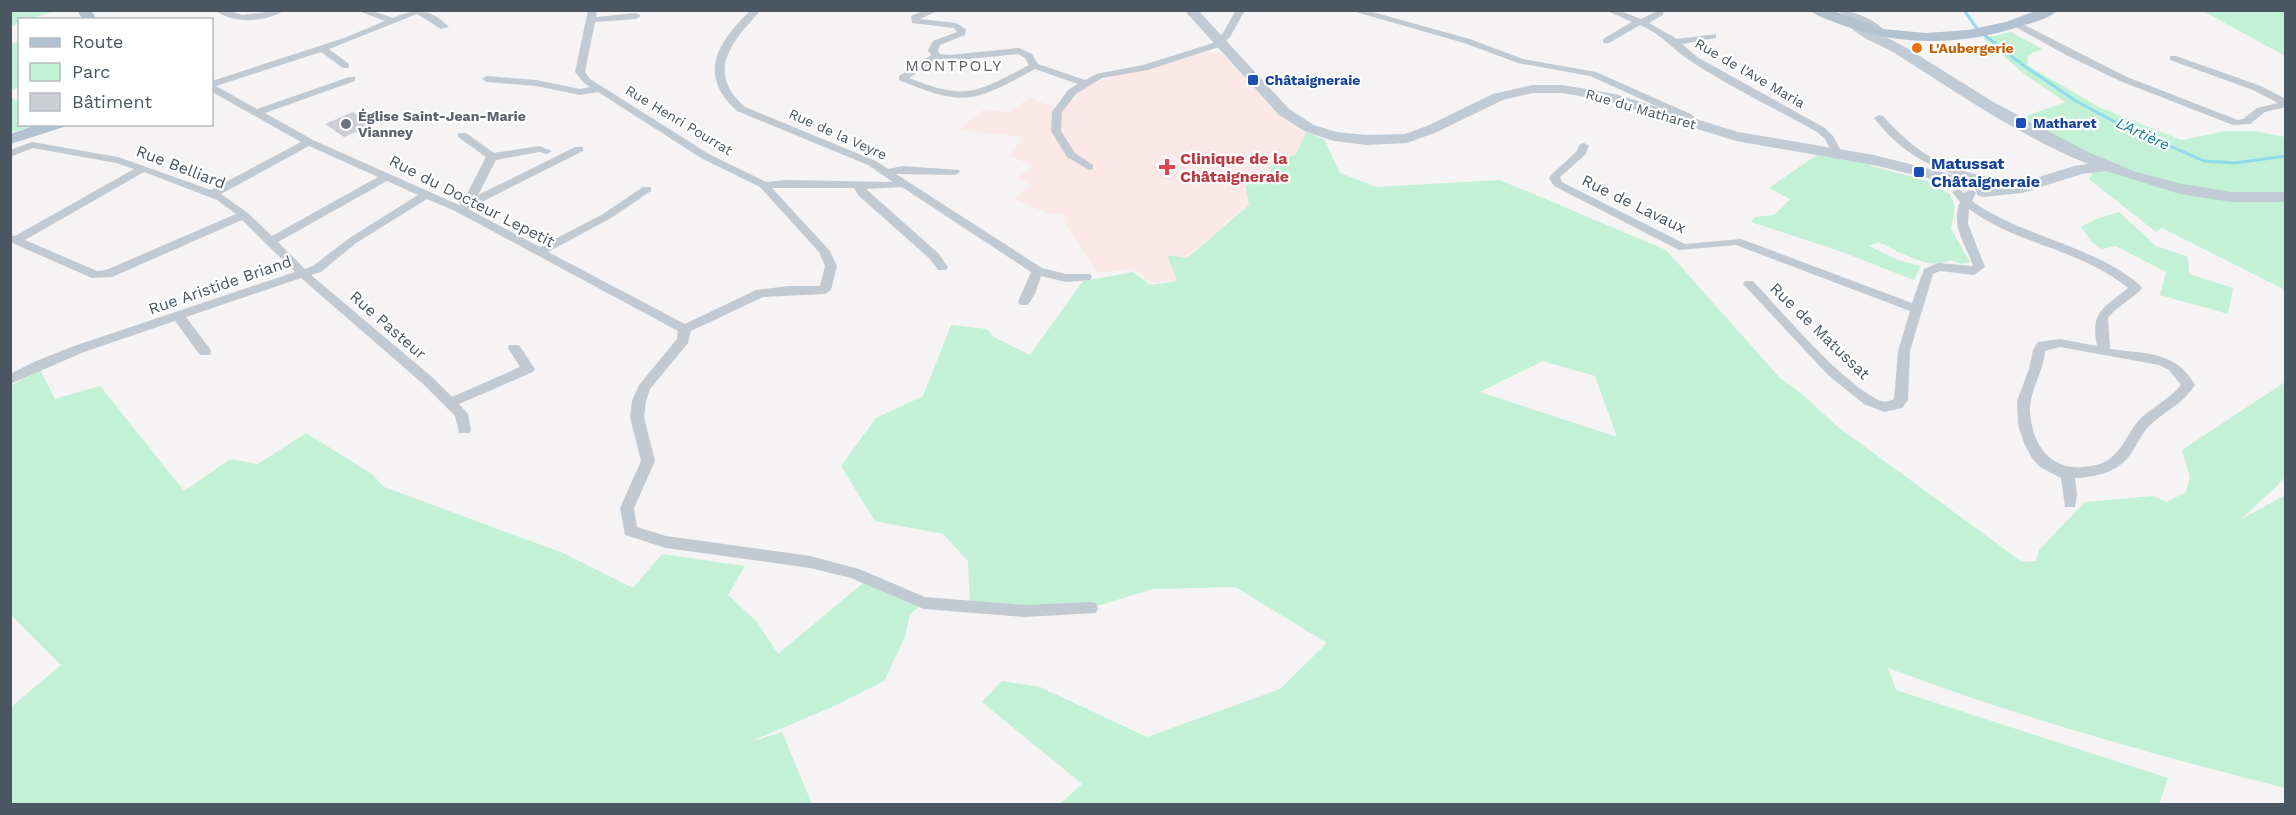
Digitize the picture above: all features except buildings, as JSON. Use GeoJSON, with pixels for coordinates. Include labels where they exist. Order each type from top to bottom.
{"type":"FeatureCollection","features":[{"type":"Feature","properties":{"kind":"main road"},"geometry":{"type":"LineString","coordinates":[[1817,10],[1893,39],[1944,38],[1968,34],[2015,23],[2051,10]]}},
{"type":"Feature","properties":{"kind":"main road"},"geometry":{"type":"LineString","coordinates":[[10,137],[31,139],[54,126]]}},
{"type":"Feature","properties":{"kind":"street"},"geometry":{"type":"LineString","coordinates":[[222,11],[230,16],[247,17],[281,10]]}},
{"type":"Feature","properties":{"kind":"street"},"geometry":{"type":"LineString","coordinates":[[360,10],[393,21]]}},
{"type":"Feature","properties":{"kind":"street","name":"Rue de la Veyre"},"geometry":{"type":"LineString","coordinates":[[757,10],[737,30],[722,55],[718,78],[726,96],[741,109],[855,155],[886,172],[1038,271],[1066,278],[1086,276]]}},
{"type":"Feature","properties":{"kind":"street"},"geometry":{"type":"LineString","coordinates":[[936,10],[914,18],[915,21],[921,24],[956,26],[961,29],[962,33],[936,43],[933,50],[936,56]]}},
{"type":"Feature","properties":{"kind":"street","name":"Rue du Matharet"},"geometry":{"type":"LineString","coordinates":[[1190,10],[1284,112],[1297,122],[1324,133],[1366,141],[1397,139],[1417,135],[1498,97],[1539,89],[1594,93],[1745,138],[1837,153],[1926,174],[1963,192]]}},
{"type":"Feature","properties":{"kind":"street"},"geometry":{"type":"LineString","coordinates":[[1089,166],[1071,156],[1056,131],[1057,112],[1064,100],[1085,83],[1099,76],[1156,64],[1219,43],[1241,10]]}},
{"type":"Feature","properties":{"kind":"street"},"geometry":{"type":"LineString","coordinates":[[1353,10],[1467,41],[1521,60],[1593,74],[1689,117],[1692,123]]}},
{"type":"Feature","properties":{"kind":"street"},"geometry":{"type":"LineString","coordinates":[[1609,10],[1640,22],[1676,42]]}},
{"type":"Feature","properties":{"kind":"street"},"geometry":{"type":"LineString","coordinates":[[1838,10],[1874,25],[1933,72],[2082,164],[2103,166],[2152,182],[2199,193],[2235,198],[2286,197]]}},
{"type":"Feature","properties":{"kind":"street"},"geometry":{"type":"LineString","coordinates":[[213,86],[421,11],[444,27]]}},
{"type":"Feature","properties":{"kind":"street"},"geometry":{"type":"LineString","coordinates":[[1606,41],[1660,13]]}},
{"type":"Feature","properties":{"kind":"street"},"geometry":{"type":"LineString","coordinates":[[592,15],[636,16]]}},
{"type":"Feature","properties":{"kind":"street","name":"Rue Henri Pourrat"},"geometry":{"type":"LineString","coordinates":[[592,15],[580,72],[587,81],[705,156],[764,185],[787,183],[886,186],[903,184]]}},
{"type":"Feature","properties":{"kind":"street"},"geometry":{"type":"LineString","coordinates":[[2015,23],[2108,74],[2236,123],[2246,122],[2261,110],[2286,104]]}},
{"type":"Feature","properties":{"kind":"street","name":"Rue de l'Ave Maria"},"geometry":{"type":"LineString","coordinates":[[1676,42],[1713,36]]}},
{"type":"Feature","properties":{"kind":"street","name":"Rue de l'Ave Maria"},"geometry":{"type":"LineString","coordinates":[[1676,42],[1694,59],[1821,130],[1829,138],[1837,153]]}},
{"type":"Feature","properties":{"kind":"street"},"geometry":{"type":"LineString","coordinates":[[322,48],[346,66]]}},
{"type":"Feature","properties":{"kind":"street"},"geometry":{"type":"LineString","coordinates":[[1035,66],[992,87],[963,96],[944,94],[902,78],[936,56],[949,58],[1019,51],[1029,56],[1035,66],[1085,83]]}},
{"type":"Feature","properties":{"kind":"street"},"geometry":{"type":"LineString","coordinates":[[2173,58],[2257,88],[2286,104]]}},
{"type":"Feature","properties":{"kind":"street"},"geometry":{"type":"LineString","coordinates":[[255,113],[352,79]]}},
{"type":"Feature","properties":{"kind":"street"},"geometry":{"type":"LineString","coordinates":[[487,79],[536,83],[580,92],[599,89]]}},
{"type":"Feature","properties":{"kind":"street"},"geometry":{"type":"LineString","coordinates":[[1258,85],[1298,79]]}},
{"type":"Feature","properties":{"kind":"street","name":"Rue du Docteur Lepetit"},"geometry":{"type":"LineString","coordinates":[[213,87],[255,113],[309,142],[456,208],[685,329]]}},
{"type":"Feature","properties":{"kind":"street"},"geometry":{"type":"LineString","coordinates":[[1878,118],[1909,149],[1935,164],[1971,178],[2022,188]]}},
{"type":"Feature","properties":{"kind":"street"},"geometry":{"type":"LineString","coordinates":[[462,135],[492,157]]}},
{"type":"Feature","properties":{"kind":"street"},"geometry":{"type":"LineString","coordinates":[[10,154],[31,139]]}},
{"type":"Feature","properties":{"kind":"street","name":"Rue Belliard"},"geometry":{"type":"LineString","coordinates":[[31,139],[143,168],[212,194],[244,215],[303,274]]}},
{"type":"Feature","properties":{"kind":"street"},"geometry":{"type":"LineString","coordinates":[[212,194],[309,142]]}},
{"type":"Feature","properties":{"kind":"street","name":"Rue de Lavaux"},"geometry":{"type":"LineString","coordinates":[[1584,146],[1582,152],[1556,175],[1555,181],[1683,248],[1737,241],[1916,309]]}},
{"type":"Feature","properties":{"kind":"street"},"geometry":{"type":"LineString","coordinates":[[492,157],[540,149],[547,151]]}},
{"type":"Feature","properties":{"kind":"street"},"geometry":{"type":"LineString","coordinates":[[456,208],[579,149]]}},
{"type":"Feature","properties":{"kind":"street"},"geometry":{"type":"LineString","coordinates":[[456,208],[472,196],[492,157]]}},
{"type":"Feature","properties":{"kind":"street"},"geometry":{"type":"LineString","coordinates":[[1963,192],[2022,188],[2082,164]]}},
{"type":"Feature","properties":{"kind":"street"},"geometry":{"type":"LineString","coordinates":[[14,238],[143,168]]}},
{"type":"Feature","properties":{"kind":"street"},"geometry":{"type":"LineString","coordinates":[[886,172],[903,170],[955,172]]}},
{"type":"Feature","properties":{"kind":"street"},"geometry":{"type":"LineString","coordinates":[[272,241],[388,176]]}},
{"type":"Feature","properties":{"kind":"street"},"geometry":{"type":"LineString","coordinates":[[764,185],[824,251],[831,266],[825,290],[760,293],[685,329],[683,340],[645,388],[639,401],[637,417],[648,461],[627,508],[630,531],[666,542],[810,562],[854,573],[924,603],[1025,611],[1090,608]]}},
{"type":"Feature","properties":{"kind":"street"},"geometry":{"type":"LineString","coordinates":[[858,185],[863,194],[934,256],[942,267]]}},
{"type":"Feature","properties":{"kind":"street"},"geometry":{"type":"LineString","coordinates":[[539,252],[607,216],[647,189]]}},
{"type":"Feature","properties":{"kind":"street"},"geometry":{"type":"LineString","coordinates":[[1963,192],[2022,232],[2091,259],[2120,275],[2136,288],[2102,316],[2099,323],[2104,352]]}},
{"type":"Feature","properties":{"kind":"street","name":"Rue de Matussat"},"geometry":{"type":"LineString","coordinates":[[1749,284],[1833,372],[1869,401],[1884,407],[1894,407],[1901,400],[1904,351],[1930,269],[1938,267],[1974,271],[1979,267],[1962,230],[1963,192]]}},
{"type":"Feature","properties":{"kind":"street","name":"Rue Aristide Briand"},"geometry":{"type":"LineString","coordinates":[[10,380],[60,357],[317,269],[352,241],[427,194]]}},
{"type":"Feature","properties":{"kind":"street"},"geometry":{"type":"LineString","coordinates":[[14,238],[96,275],[108,274],[244,215]]}},
{"type":"Feature","properties":{"kind":"street"},"geometry":{"type":"LineString","coordinates":[[1024,302],[1030,295],[1034,277],[1038,271]]}},
{"type":"Feature","properties":{"kind":"street","name":"Rue Pasteur"},"geometry":{"type":"LineString","coordinates":[[303,274],[427,380],[461,414],[464,430]]}},
{"type":"Feature","properties":{"kind":"street"},"geometry":{"type":"LineString","coordinates":[[179,317],[205,352]]}},
{"type":"Feature","properties":{"kind":"street"},"geometry":{"type":"LineString","coordinates":[[2060,342],[2160,361],[2181,373],[2188,385],[2185,390],[2160,408],[2141,426],[2115,462],[2085,472],[2065,472],[2053,468],[2035,452],[2024,422],[2023,394],[2040,361],[2039,350],[2043,345],[2060,342]]}},
{"type":"Feature","properties":{"kind":"street"},"geometry":{"type":"LineString","coordinates":[[450,404],[528,369],[514,348]]}},
{"type":"Feature","properties":{"kind":"street"},"geometry":{"type":"LineString","coordinates":[[2065,472],[2070,483],[2070,503]]}},
{"type":"Feature","properties":{"kind":"shaded area","name":"Clinique de la Châtaigneraie"},"geometry":{"type":"Polygon","coordinates":[[[1204,52],[1220,52],[1282,119],[1306,134],[1301,168],[1225,222],[1222,229],[1184,257],[1175,280],[1150,283],[1134,268],[1097,273],[1066,225],[1063,214],[1049,214],[1014,199],[1031,186],[1018,177],[1033,166],[1010,156],[1023,137],[958,130],[983,110],[1009,112],[1029,98],[1054,107],[1064,107],[1086,86],[1117,75],[1149,70],[1204,52]]]}},
{"type":"Feature","properties":{"kind":"green space"},"geometry":{"type":"Polygon","coordinates":[[[11,10],[55,11],[33,18],[18,18],[18,23],[11,26],[11,10]]]}},
{"type":"Feature","properties":{"kind":"green space"},"geometry":{"type":"Polygon","coordinates":[[[2203,11],[2285,11],[2285,56],[2203,11]]]}},
{"type":"Feature","properties":{"kind":"green space"},"geometry":{"type":"Polygon","coordinates":[[[2011,32],[2042,49],[2028,55],[2027,65],[2099,107],[2181,140],[2226,131],[2254,131],[2285,137],[2285,290],[2162,228],[2156,232],[2089,179],[2099,162],[2024,117],[2065,102],[2023,73],[1983,38],[2011,32]]]}},
{"type":"Feature","properties":{"kind":"green space"},"geometry":{"type":"Polygon","coordinates":[[[18,41],[18,87],[11,90],[11,44],[18,41]]]}},
{"type":"Feature","properties":{"kind":"green space"},"geometry":{"type":"Polygon","coordinates":[[[10,96],[18,102],[18,126],[37,126],[11,132],[10,96]]]}},
{"type":"Feature","properties":{"kind":"green space"},"geometry":{"type":"Polygon","coordinates":[[[1306,132],[1324,139],[1340,173],[1376,187],[1500,180],[1666,250],[1780,378],[1803,395],[1838,427],[2022,562],[2036,561],[2039,550],[2085,502],[2153,496],[2167,502],[2186,492],[2190,477],[2182,450],[2285,382],[2285,486],[2283,478],[2240,520],[2285,495],[2285,788],[2085,734],[1986,703],[1888,668],[1896,690],[2168,778],[2159,804],[1060,804],[1082,784],[982,702],[1002,681],[1040,687],[1147,737],[1280,689],[1327,643],[1235,587],[1153,589],[1090,608],[970,607],[968,561],[943,534],[875,521],[841,466],[876,418],[923,396],[951,325],[987,329],[994,337],[1030,355],[1083,281],[1133,272],[1150,285],[1177,281],[1167,255],[1187,258],[1249,205],[1244,178],[1272,180],[1270,166],[1296,154],[1306,132]],[[1543,361],[1480,392],[1617,437],[1595,376],[1543,361]]]}},
{"type":"Feature","properties":{"kind":"green space"},"geometry":{"type":"Polygon","coordinates":[[[1818,154],[1870,163],[1871,166],[1925,180],[1950,194],[1955,207],[1951,229],[1970,262],[1961,264],[1950,260],[1933,264],[1914,259],[1879,242],[1869,246],[1898,260],[1921,266],[1914,280],[1834,249],[1751,222],[1755,217],[1774,215],[1790,199],[1769,188],[1818,154]]]}},
{"type":"Feature","properties":{"kind":"green space"},"geometry":{"type":"Polygon","coordinates":[[[2119,212],[2156,246],[2188,257],[2189,274],[2233,288],[2228,314],[2160,295],[2166,272],[2116,246],[2102,249],[2092,242],[2081,227],[2096,219],[2119,212]]]}},
{"type":"Feature","properties":{"kind":"green space"},"geometry":{"type":"Polygon","coordinates":[[[40,370],[55,399],[100,386],[184,491],[230,459],[258,464],[306,433],[372,474],[384,487],[563,553],[633,588],[662,554],[745,566],[728,595],[757,622],[778,654],[868,579],[924,603],[910,614],[905,637],[884,681],[832,707],[747,743],[782,732],[812,804],[11,804],[11,707],[61,665],[11,615],[10,386],[40,370]]]}},
{"type":"Feature","properties":{"kind":"waterway","name":"L'Artière"},"geometry":{"type":"LineString","coordinates":[[1964,10],[1978,30],[2023,65],[2076,101],[2113,121],[2204,161],[2235,163],[2286,156]]}},
{"type":"Feature","properties":{"kind":"place","name":"L'Aubergerie"},"geometry":{"type":"Point","coordinates":[1917,48]}},
{"type":"Feature","properties":{"kind":"place","name":"Châtaigneraie"},"geometry":{"type":"Point","coordinates":[1253,80]}},
{"type":"Feature","properties":{"kind":"place","name":"Matharet"},"geometry":{"type":"Point","coordinates":[2021,123]}},
{"type":"Feature","properties":{"kind":"place","name":"Église Saint-Jean-Marie Vianney"},"geometry":{"type":"Point","coordinates":[346,124]}},
{"type":"Feature","properties":{"kind":"place","name":"Clinique de la Châtaigneraie"},"geometry":{"type":"Point","coordinates":[1167,167]}},
{"type":"Feature","properties":{"kind":"place","name":"Matussat Châtaigneraie"},"geometry":{"type":"Point","coordinates":[1919,172]}},
{"type":"Feature","properties":{"kind":"district","name":"MONTPOLY"},"geometry":{"type":"Point","coordinates":[954,65]}}]}
